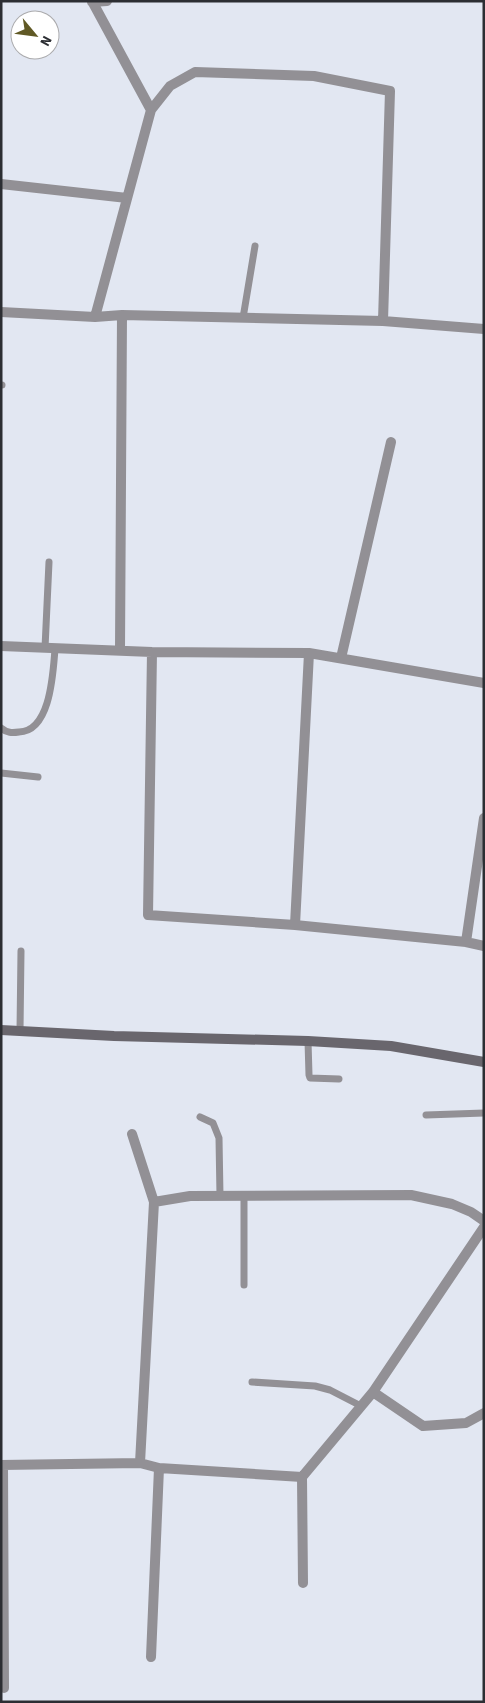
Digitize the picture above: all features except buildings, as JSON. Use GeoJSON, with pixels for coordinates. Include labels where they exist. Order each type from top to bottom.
{"type":"FeatureCollection","features":[{"type":"Feature","properties":{"kind":"street"},"geometry":{"type":"LineString","coordinates":[[107,1],[92,2],[151,110]]}},
{"type":"Feature","properties":{"kind":"street"},"geometry":{"type":"LineString","coordinates":[[95,317],[151,110],[170,86],[195,72],[314,76],[390,91],[383,321]]}},
{"type":"Feature","properties":{"kind":"street"},"geometry":{"type":"LineString","coordinates":[[1,184],[127,198]]}},
{"type":"Feature","properties":{"kind":"street"},"geometry":{"type":"LineString","coordinates":[[1,312],[95,317],[122,315],[383,321],[484,329]]}},
{"type":"Feature","properties":{"kind":"street"},"geometry":{"type":"LineString","coordinates":[[120,650],[122,315]]}},
{"type":"Feature","properties":{"kind":"street"},"geometry":{"type":"LineString","coordinates":[[342,658],[391,442]]}},
{"type":"Feature","properties":{"kind":"street"},"geometry":{"type":"LineString","coordinates":[[1,646],[152,652],[309,653],[484,683]]}},
{"type":"Feature","properties":{"kind":"street"},"geometry":{"type":"LineString","coordinates":[[152,652],[148,915],[295,925],[466,942],[484,946]]}},
{"type":"Feature","properties":{"kind":"street"},"geometry":{"type":"LineString","coordinates":[[295,925],[309,653]]}},
{"type":"Feature","properties":{"kind":"street"},"geometry":{"type":"LineString","coordinates":[[466,942],[484,818]]}},
{"type":"Feature","properties":{"kind":"street"},"geometry":{"type":"LineString","coordinates":[[1,1030],[114,1036],[308,1041],[391,1046],[484,1062]]}},
{"type":"Feature","properties":{"kind":"street"},"geometry":{"type":"LineString","coordinates":[[132,1134],[154,1202],[140,1463]]}},
{"type":"Feature","properties":{"kind":"street"},"geometry":{"type":"LineString","coordinates":[[154,1202],[190,1196],[411,1195],[452,1204],[471,1212],[484,1221]]}},
{"type":"Feature","properties":{"kind":"street"},"geometry":{"type":"LineString","coordinates":[[303,1583],[302,1477],[373,1392],[484,1227]]}},
{"type":"Feature","properties":{"kind":"street"},"geometry":{"type":"LineString","coordinates":[[373,1392],[423,1426],[466,1423],[484,1413]]}},
{"type":"Feature","properties":{"kind":"street"},"geometry":{"type":"LineString","coordinates":[[4,1688],[2,1465],[140,1463],[159,1468],[302,1477]]}},
{"type":"Feature","properties":{"kind":"street"},"geometry":{"type":"LineString","coordinates":[[152,1657],[159,1468]]}},
{"type":"Feature","properties":{"kind":"lane"},"geometry":{"type":"LineString","coordinates":[[243,318],[255,246]]}},
{"type":"Feature","properties":{"kind":"lane"},"geometry":{"type":"LineString","coordinates":[[1,728],[10,732],[29,731],[42,717],[48,697],[52,682],[49,562]]}},
{"type":"Feature","properties":{"kind":"lane"},"geometry":{"type":"LineString","coordinates":[[1,773],[38,777]]}},
{"type":"Feature","properties":{"kind":"lane"},"geometry":{"type":"LineString","coordinates":[[20,1031],[21,951]]}},
{"type":"Feature","properties":{"kind":"lane"},"geometry":{"type":"LineString","coordinates":[[308,1041],[310,1078],[339,1079]]}},
{"type":"Feature","properties":{"kind":"lane"},"geometry":{"type":"LineString","coordinates":[[426,1115],[484,1113]]}},
{"type":"Feature","properties":{"kind":"lane"},"geometry":{"type":"LineString","coordinates":[[200,1116],[213,1124],[219,1138],[220,1196]]}},
{"type":"Feature","properties":{"kind":"lane"},"geometry":{"type":"LineString","coordinates":[[244,1196],[244,1285]]}},
{"type":"Feature","properties":{"kind":"lane"},"geometry":{"type":"LineString","coordinates":[[252,1382],[315,1386],[330,1390],[362,1406]]}}]}
